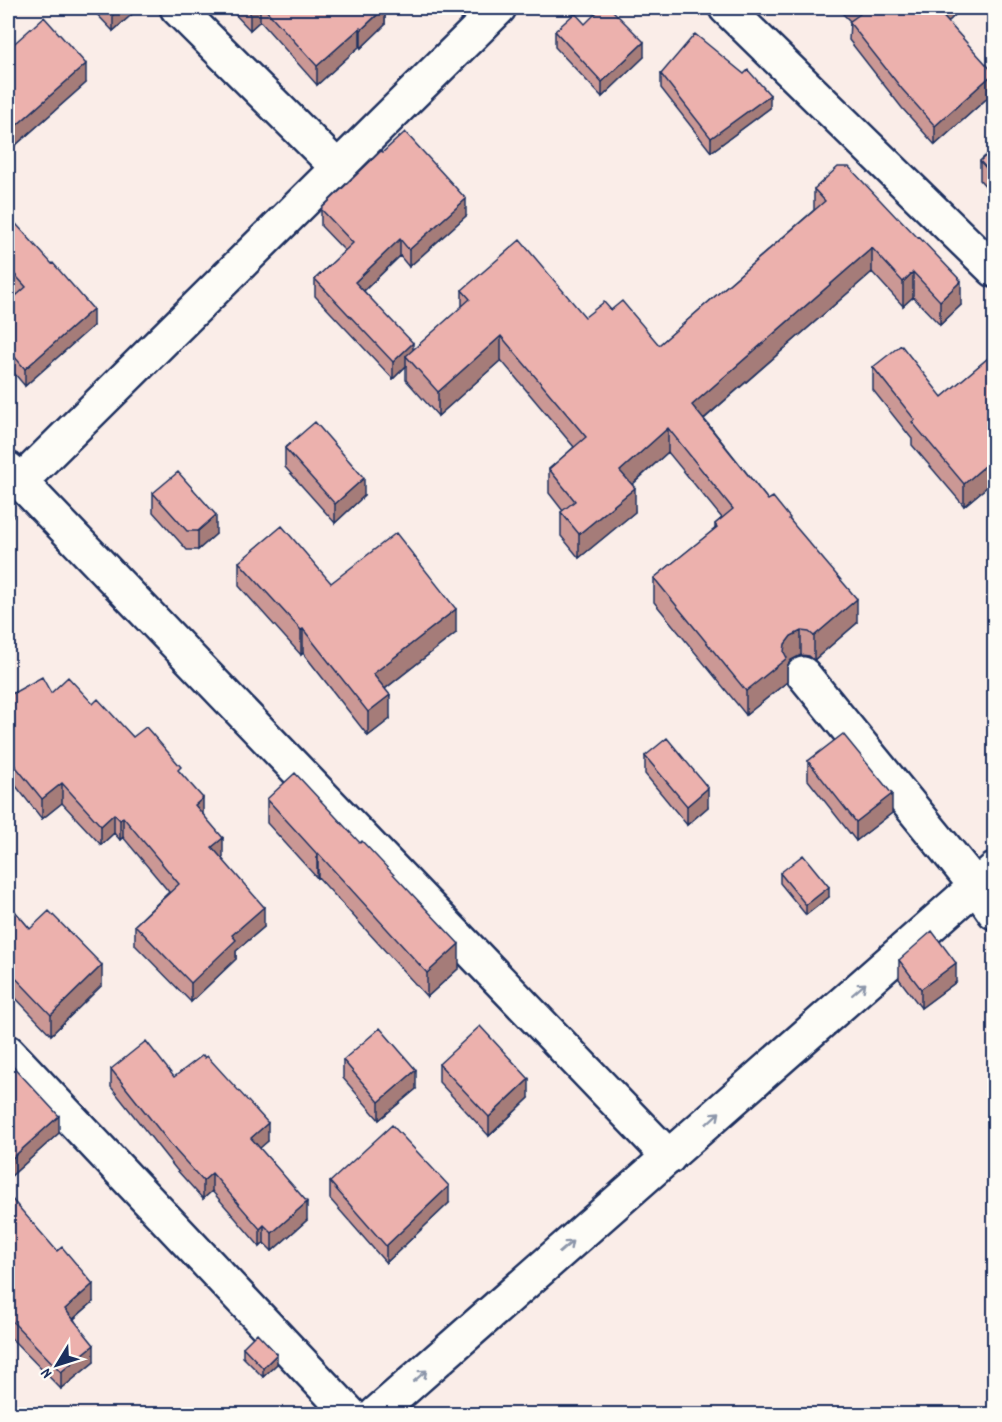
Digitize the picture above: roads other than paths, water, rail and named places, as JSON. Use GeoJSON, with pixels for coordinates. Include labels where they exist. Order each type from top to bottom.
{"type":"FeatureCollection","features":[{"type":"Feature","properties":{"kind":"street"},"geometry":{"type":"LineString","coordinates":[[177,8],[337,167]]}},
{"type":"Feature","properties":{"kind":"street"},"geometry":{"type":"LineString","coordinates":[[499,8],[337,167],[14,475],[669,1157]]}},
{"type":"Feature","properties":{"kind":"street"},"geometry":{"type":"LineString","coordinates":[[726,8],[994,270]]}},
{"type":"Feature","properties":{"kind":"street"},"geometry":{"type":"LineString","coordinates":[[376,1414],[669,1157],[988,889],[803,675]]}},
{"type":"Feature","properties":{"kind":"street"},"geometry":{"type":"LineString","coordinates":[[8,1052],[350,1414]]}}]}
